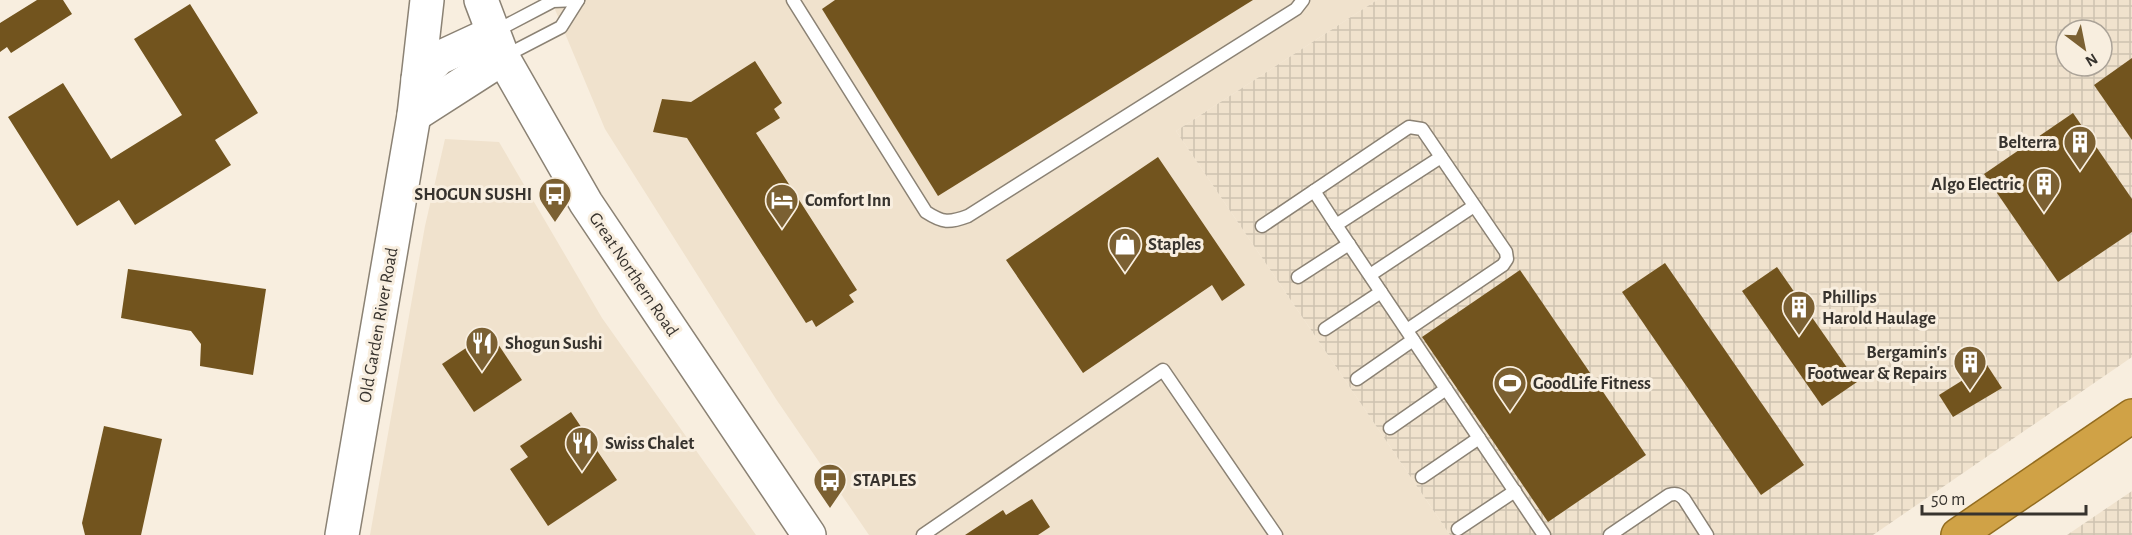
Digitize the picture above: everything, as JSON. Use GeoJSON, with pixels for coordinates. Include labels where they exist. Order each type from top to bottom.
{"type":"FeatureCollection","features":[{"type":"Feature","properties":{"kind":"highway"},"geometry":{"type":"LineString","coordinates":[[1958,535],[2132,416]]}},
{"type":"Feature","properties":{"kind":"main road","name":"Old Garden River Road"},"geometry":{"type":"LineString","coordinates":[[342,535],[414,115],[427,0]]}},
{"type":"Feature","properties":{"kind":"main road","name":"Great Northern Road"},"geometry":{"type":"LineString","coordinates":[[481,0],[498,45],[586,203],[809,535]]}},
{"type":"Feature","properties":{"kind":"main road"},"geometry":{"type":"LineString","coordinates":[[418,79],[439,58],[498,45]]}},
{"type":"Feature","properties":{"kind":"main road"},"geometry":{"type":"LineString","coordinates":[[414,115],[498,45]]}},
{"type":"Feature","properties":{"kind":"lane"},"geometry":{"type":"LineString","coordinates":[[498,45],[561,27],[578,0]]}},
{"type":"Feature","properties":{"kind":"lane"},"geometry":{"type":"LineString","coordinates":[[498,45],[553,1],[578,0]]}},
{"type":"Feature","properties":{"kind":"lane"},"geometry":{"type":"LineString","coordinates":[[793,0],[926,212],[938,219],[952,222],[968,216],[1296,9],[1303,0]]}},
{"type":"Feature","properties":{"kind":"lane"},"geometry":{"type":"LineString","coordinates":[[1262,226],[1409,127],[1422,129],[1506,252],[1507,259],[1503,266],[1410,335],[1357,379]]}},
{"type":"Feature","properties":{"kind":"lane"},"geometry":{"type":"LineString","coordinates":[[1336,225],[1441,158]]}},
{"type":"Feature","properties":{"kind":"lane"},"geometry":{"type":"LineString","coordinates":[[1314,192],[1544,535]]}},
{"type":"Feature","properties":{"kind":"lane"},"geometry":{"type":"LineString","coordinates":[[1370,275],[1474,206]]}},
{"type":"Feature","properties":{"kind":"lane"},"geometry":{"type":"LineString","coordinates":[[1298,277],[1349,244]]}},
{"type":"Feature","properties":{"kind":"lane"},"geometry":{"type":"LineString","coordinates":[[1325,329],[1381,292]]}},
{"type":"Feature","properties":{"kind":"lane"},"geometry":{"type":"LineString","coordinates":[[923,535],[1164,370],[1276,535]]}},
{"type":"Feature","properties":{"kind":"lane"},"geometry":{"type":"LineString","coordinates":[[1390,428],[1446,389]]}},
{"type":"Feature","properties":{"kind":"lane"},"geometry":{"type":"LineString","coordinates":[[1422,477],[1479,438]]}},
{"type":"Feature","properties":{"kind":"lane"},"geometry":{"type":"LineString","coordinates":[[1458,529],[1515,491]]}},
{"type":"Feature","properties":{"kind":"lane"},"geometry":{"type":"LineString","coordinates":[[1610,535],[1674,494],[1680,494],[1707,535]]}},
{"type":"Feature","properties":{"kind":"shaded area"},"geometry":{"type":"Polygon","coordinates":[[[551,0],[1377,0],[1176,131],[1450,535],[869,535],[776,399],[605,129],[551,0]]]}},
{"type":"Feature","properties":{"kind":"shaded area"},"geometry":{"type":"Polygon","coordinates":[[[1377,0],[2132,0],[2132,357],[1873,535],[1450,535],[1176,131],[1377,0]]]}},
{"type":"Feature","properties":{"kind":"shaded area"},"geometry":{"type":"Polygon","coordinates":[[[445,139],[499,142],[602,318],[756,535],[370,535],[425,226],[445,139]]]}},
{"type":"Feature","properties":{"kind":"shaded area"},"geometry":{"type":"Polygon","coordinates":[[[2132,491],[2132,535],[2067,535],[2132,491]]]}},
{"type":"Feature","properties":{"kind":"building"},"geometry":{"type":"Polygon","coordinates":[[[37,0],[63,0],[72,14],[11,53],[7,47],[0,52],[0,23],[37,0]]]}},
{"type":"Feature","properties":{"kind":"building"},"geometry":{"type":"Polygon","coordinates":[[[835,0],[1253,0],[938,196],[822,9],[835,0]]]}},
{"type":"Feature","properties":{"kind":"building"},"geometry":{"type":"Polygon","coordinates":[[[190,4],[258,113],[215,140],[231,165],[135,225],[119,200],[77,226],[8,117],[63,83],[111,159],[182,115],[134,39],[190,4]]]}},
{"type":"Feature","properties":{"kind":"building"},"geometry":{"type":"Polygon","coordinates":[[[2132,58],[2132,140],[2094,85],[2104,78],[2114,78],[2114,71],[2132,58]]]}},
{"type":"Feature","properties":{"kind":"building","name":"Comfort Inn"},"geometry":{"type":"Polygon","coordinates":[[[755,61],[782,103],[774,109],[780,118],[756,133],[857,290],[849,295],[854,302],[816,327],[812,320],[806,323],[687,138],[653,132],[662,99],[691,102],[755,61]]]}},
{"type":"Feature","properties":{"kind":"building"},"geometry":{"type":"Polygon","coordinates":[[[2073,113],[2132,199],[2132,232],[2058,282],[1984,174],[2073,113]]]}},
{"type":"Feature","properties":{"kind":"building","name":"Staples"},"geometry":{"type":"Polygon","coordinates":[[[1158,157],[1245,285],[1222,301],[1212,285],[1083,373],[1006,260],[1158,157]]]}},
{"type":"Feature","properties":{"kind":"building"},"geometry":{"type":"Polygon","coordinates":[[[1665,263],[1804,465],[1761,495],[1622,292],[1665,263]]]}},
{"type":"Feature","properties":{"kind":"building","name":"Phillips Harold Haulage"},"geometry":{"type":"Polygon","coordinates":[[[1777,267],[1857,382],[1822,406],[1742,291],[1777,267]]]}},
{"type":"Feature","properties":{"kind":"building"},"geometry":{"type":"Polygon","coordinates":[[[128,269],[266,289],[253,375],[200,366],[201,344],[191,331],[121,318],[128,269]]]}},
{"type":"Feature","properties":{"kind":"building"},"geometry":{"type":"Polygon","coordinates":[[[1520,270],[1646,455],[1548,522],[1422,337],[1520,270]]]}},
{"type":"Feature","properties":{"kind":"building","name":"Shogun Sushi"},"geometry":{"type":"Polygon","coordinates":[[[490,332],[522,380],[474,412],[442,364],[490,332]]]}},
{"type":"Feature","properties":{"kind":"building","name":"Bergamin's Footwear & Repairs"},"geometry":{"type":"Polygon","coordinates":[[[1987,365],[2002,388],[1953,417],[1939,395],[1987,365]]]}},
{"type":"Feature","properties":{"kind":"building"},"geometry":{"type":"Polygon","coordinates":[[[571,412],[617,480],[548,526],[510,469],[528,457],[520,446],[571,412]]]}},
{"type":"Feature","properties":{"kind":"building"},"geometry":{"type":"Polygon","coordinates":[[[104,426],[162,439],[141,535],[85,535],[82,523],[104,426]]]}},
{"type":"Feature","properties":{"kind":"building"},"geometry":{"type":"Polygon","coordinates":[[[1032,499],[1050,527],[1038,535],[965,535],[1003,510],[1006,515],[1032,499]]]}},
{"type":"Feature","properties":{"kind":"place","name":"Belterra"},"geometry":{"type":"Point","coordinates":[2080,171]}},
{"type":"Feature","properties":{"kind":"place","name":"Algo Electric"},"geometry":{"type":"Point","coordinates":[2044,213]}},
{"type":"Feature","properties":{"kind":"place","name":"SHOGUN SUSHI"},"geometry":{"type":"Point","coordinates":[555,223]}},
{"type":"Feature","properties":{"kind":"place","name":"Comfort Inn"},"geometry":{"type":"Point","coordinates":[782,229]}},
{"type":"Feature","properties":{"kind":"place","name":"Staples"},"geometry":{"type":"Point","coordinates":[1125,273]}},
{"type":"Feature","properties":{"kind":"place","name":"Phillips Harold Haulage"},"geometry":{"type":"Point","coordinates":[1799,336]}},
{"type":"Feature","properties":{"kind":"place","name":"Shogun Sushi"},"geometry":{"type":"Point","coordinates":[482,372]}},
{"type":"Feature","properties":{"kind":"place","name":"Bergamin's Footwear & Repairs"},"geometry":{"type":"Point","coordinates":[1970,391]}},
{"type":"Feature","properties":{"kind":"place","name":"GoodLife Fitness"},"geometry":{"type":"Point","coordinates":[1510,412]}},
{"type":"Feature","properties":{"kind":"place","name":"Swiss Chalet"},"geometry":{"type":"Point","coordinates":[582,472]}},
{"type":"Feature","properties":{"kind":"place","name":"STAPLES"},"geometry":{"type":"Point","coordinates":[830,509]}}]}
